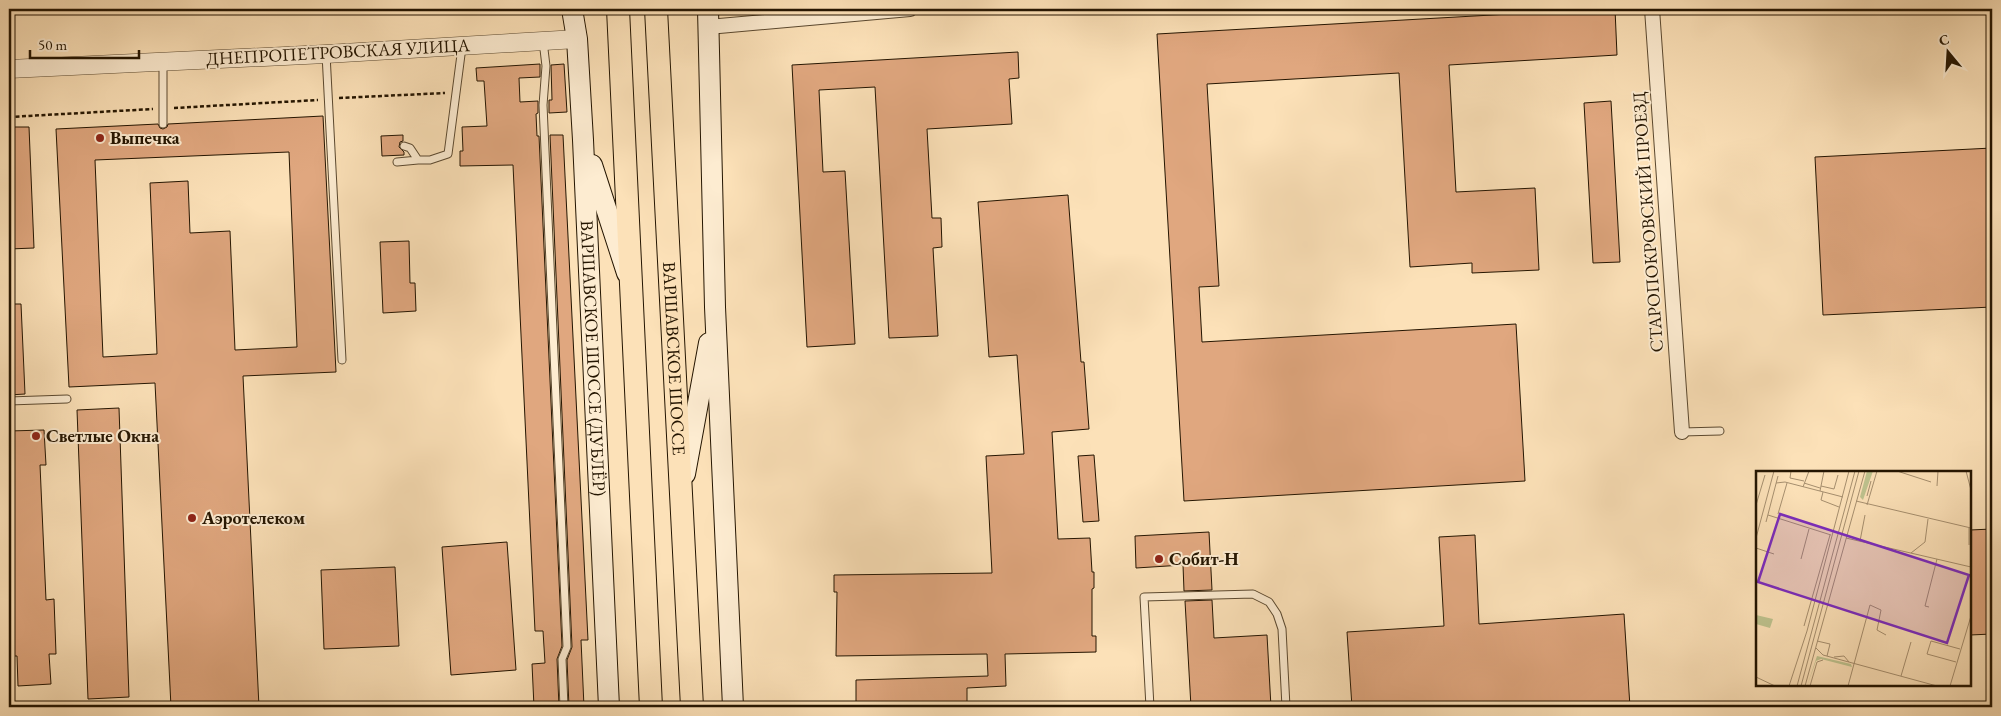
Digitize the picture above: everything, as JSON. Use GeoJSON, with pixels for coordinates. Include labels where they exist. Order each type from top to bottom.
{"type":"FeatureCollection","features":[{"type":"Feature","properties":{"kind":"main road","name":"ВАРШАВСКОЕ ШОССЕ (ДУБЛЁР)"},"geometry":{"type":"LineString","coordinates":[[572,9],[577,38],[583,140],[609,707]]}},
{"type":"Feature","properties":{"kind":"main road"},"geometry":{"type":"LineString","coordinates":[[618,9],[651,707]]}},
{"type":"Feature","properties":{"kind":"main road","name":"ВАРШАВСКОЕ ШОССЕ"},"geometry":{"type":"LineString","coordinates":[[656,9],[692,707]]}},
{"type":"Feature","properties":{"kind":"main road"},"geometry":{"type":"LineString","coordinates":[[708,18],[715,306],[733,707]]}},
{"type":"Feature","properties":{"kind":"main road"},"geometry":{"type":"LineString","coordinates":[[583,140],[631,287]]}},
{"type":"Feature","properties":{"kind":"main road"},"geometry":{"type":"LineString","coordinates":[[681,502],[715,306]]}},
{"type":"Feature","properties":{"kind":"street"},"geometry":{"type":"LineString","coordinates":[[708,18],[910,9]]}},
{"type":"Feature","properties":{"kind":"street","name":"СТАРОПОКРОВСКИЙ ПРОЕЗД"},"geometry":{"type":"LineString","coordinates":[[1652,9],[1682,432]]}},
{"type":"Feature","properties":{"kind":"street","name":"ДНЕПРОПЕТРОВСКАЯ УЛИЦА"},"geometry":{"type":"LineString","coordinates":[[9,68],[462,47],[577,38]]}},
{"type":"Feature","properties":{"kind":"lane"},"geometry":{"type":"LineString","coordinates":[[543,41],[546,66],[543,105],[567,647],[562,659],[564,707]]}},
{"type":"Feature","properties":{"kind":"lane"},"geometry":{"type":"LineString","coordinates":[[397,162],[430,160],[448,154],[462,47]]}},
{"type":"Feature","properties":{"kind":"lane"},"geometry":{"type":"LineString","coordinates":[[326,54],[342,360]]}},
{"type":"Feature","properties":{"kind":"lane"},"geometry":{"type":"LineString","coordinates":[[163,61],[163,124]]}},
{"type":"Feature","properties":{"kind":"lane"},"geometry":{"type":"LineString","coordinates":[[404,146],[410,148],[418,160]]}},
{"type":"Feature","properties":{"kind":"lane"},"geometry":{"type":"LineString","coordinates":[[9,401],[67,399]]}},
{"type":"Feature","properties":{"kind":"lane"},"geometry":{"type":"LineString","coordinates":[[1682,432],[1720,431]]}},
{"type":"Feature","properties":{"kind":"lane"},"geometry":{"type":"LineString","coordinates":[[1150,707],[1144,598],[1235,594],[1253,594],[1269,602],[1277,614],[1282,629],[1286,707]]}},
{"type":"Feature","properties":{"kind":"path"},"geometry":{"type":"LineString","coordinates":[[9,117],[457,92]]}},
{"type":"Feature","properties":{"kind":"building"},"geometry":{"type":"Polygon","coordinates":[[[1615,9],[1617,55],[1449,65],[1456,192],[1535,188],[1539,270],[1472,273],[1472,263],[1410,267],[1399,73],[1207,84],[1219,286],[1199,287],[1202,342],[1516,324],[1525,481],[1184,501],[1157,34],[1615,9]]]}},
{"type":"Feature","properties":{"kind":"building"},"geometry":{"type":"Polygon","coordinates":[[[1018,52],[1019,78],[1009,79],[1012,124],[927,129],[932,218],[941,218],[942,247],[933,248],[938,336],[889,338],[875,87],[819,90],[823,172],[845,171],[855,344],[807,347],[792,65],[1018,52]]]}},
{"type":"Feature","properties":{"kind":"building"},"geometry":{"type":"Polygon","coordinates":[[[540,64],[540,77],[519,78],[520,102],[538,101],[538,113],[536,114],[537,136],[539,136],[562,646],[557,659],[559,707],[534,707],[532,664],[545,663],[543,631],[535,631],[513,165],[460,166],[460,151],[463,151],[462,127],[487,126],[484,81],[477,81],[476,68],[540,64]]]}},
{"type":"Feature","properties":{"kind":"building"},"geometry":{"type":"Polygon","coordinates":[[[564,64],[567,112],[549,113],[549,100],[552,100],[551,65],[564,64]]]}},
{"type":"Feature","properties":{"kind":"building"},"geometry":{"type":"Polygon","coordinates":[[[1611,101],[1620,262],[1593,263],[1584,103],[1611,101]]]}},
{"type":"Feature","properties":{"kind":"building"},"geometry":{"type":"Polygon","coordinates":[[[323,116],[336,372],[243,376],[259,707],[171,707],[155,383],[69,387],[56,129],[158,124],[163,129],[168,124],[323,116]],[[289,152],[95,160],[103,357],[157,354],[150,183],[188,181],[190,233],[230,231],[235,350],[297,347],[289,152]]]}},
{"type":"Feature","properties":{"kind":"building"},"geometry":{"type":"Polygon","coordinates":[[[9,127],[29,127],[34,248],[9,249],[9,127]]]}},
{"type":"Feature","properties":{"kind":"building"},"geometry":{"type":"Polygon","coordinates":[[[403,135],[403,141],[400,142],[399,147],[404,152],[404,155],[382,156],[381,136],[403,135]]]}},
{"type":"Feature","properties":{"kind":"building"},"geometry":{"type":"Polygon","coordinates":[[[550,135],[563,135],[588,640],[581,640],[584,707],[569,707],[567,660],[572,647],[550,135]]]}},
{"type":"Feature","properties":{"kind":"building"},"geometry":{"type":"Polygon","coordinates":[[[1992,148],[1992,307],[1823,315],[1815,157],[1992,148]]]}},
{"type":"Feature","properties":{"kind":"building"},"geometry":{"type":"Polygon","coordinates":[[[1068,195],[1081,362],[1084,362],[1089,429],[1052,432],[1058,539],[1090,538],[1092,572],[1094,572],[1092,636],[1096,636],[1096,652],[1005,654],[1006,686],[967,688],[967,707],[856,707],[856,680],[988,676],[987,654],[836,656],[837,592],[834,592],[834,575],[992,573],[986,456],[1024,454],[1017,355],[989,357],[978,202],[1068,195]]]}},
{"type":"Feature","properties":{"kind":"building"},"geometry":{"type":"Polygon","coordinates":[[[409,241],[410,283],[415,283],[416,311],[383,313],[380,242],[409,241]]]}},
{"type":"Feature","properties":{"kind":"building"},"geometry":{"type":"Polygon","coordinates":[[[9,304],[21,304],[25,394],[9,395],[9,304]]]}},
{"type":"Feature","properties":{"kind":"building"},"geometry":{"type":"Polygon","coordinates":[[[119,408],[129,697],[88,699],[77,410],[119,408]]]}},
{"type":"Feature","properties":{"kind":"building"},"geometry":{"type":"Polygon","coordinates":[[[44,430],[46,465],[40,465],[46,600],[54,599],[56,654],[49,654],[51,684],[18,686],[17,656],[9,656],[9,431],[44,430]]]}},
{"type":"Feature","properties":{"kind":"building"},"geometry":{"type":"Polygon","coordinates":[[[1094,455],[1099,521],[1083,522],[1078,456],[1094,455]]]}},
{"type":"Feature","properties":{"kind":"building"},"geometry":{"type":"Polygon","coordinates":[[[1992,529],[1992,634],[1971,635],[1971,530],[1992,529]]]}},
{"type":"Feature","properties":{"kind":"building"},"geometry":{"type":"Polygon","coordinates":[[[1209,532],[1212,590],[1184,591],[1183,565],[1136,568],[1135,536],[1209,532]]]}},
{"type":"Feature","properties":{"kind":"building"},"geometry":{"type":"Polygon","coordinates":[[[1475,535],[1479,624],[1624,614],[1630,707],[1352,707],[1347,632],[1444,626],[1439,537],[1475,535]]]}},
{"type":"Feature","properties":{"kind":"building"},"geometry":{"type":"Polygon","coordinates":[[[507,542],[516,670],[451,675],[442,547],[507,542]]]}},
{"type":"Feature","properties":{"kind":"building"},"geometry":{"type":"Polygon","coordinates":[[[395,567],[399,646],[324,649],[321,570],[395,567]]]}},
{"type":"Feature","properties":{"kind":"building"},"geometry":{"type":"Polygon","coordinates":[[[1212,600],[1214,638],[1267,635],[1271,707],[1191,707],[1185,601],[1212,600]]]}},
{"type":"Feature","properties":{"kind":"place","name":"Выпечка"},"geometry":{"type":"Point","coordinates":[100,138]}},
{"type":"Feature","properties":{"kind":"place","name":"Светлые Окна"},"geometry":{"type":"Point","coordinates":[36,436]}},
{"type":"Feature","properties":{"kind":"place","name":"Аэротелеком"},"geometry":{"type":"Point","coordinates":[192,518]}},
{"type":"Feature","properties":{"kind":"place","name":"Собит-Н"},"geometry":{"type":"Point","coordinates":[1159,559]}}]}
